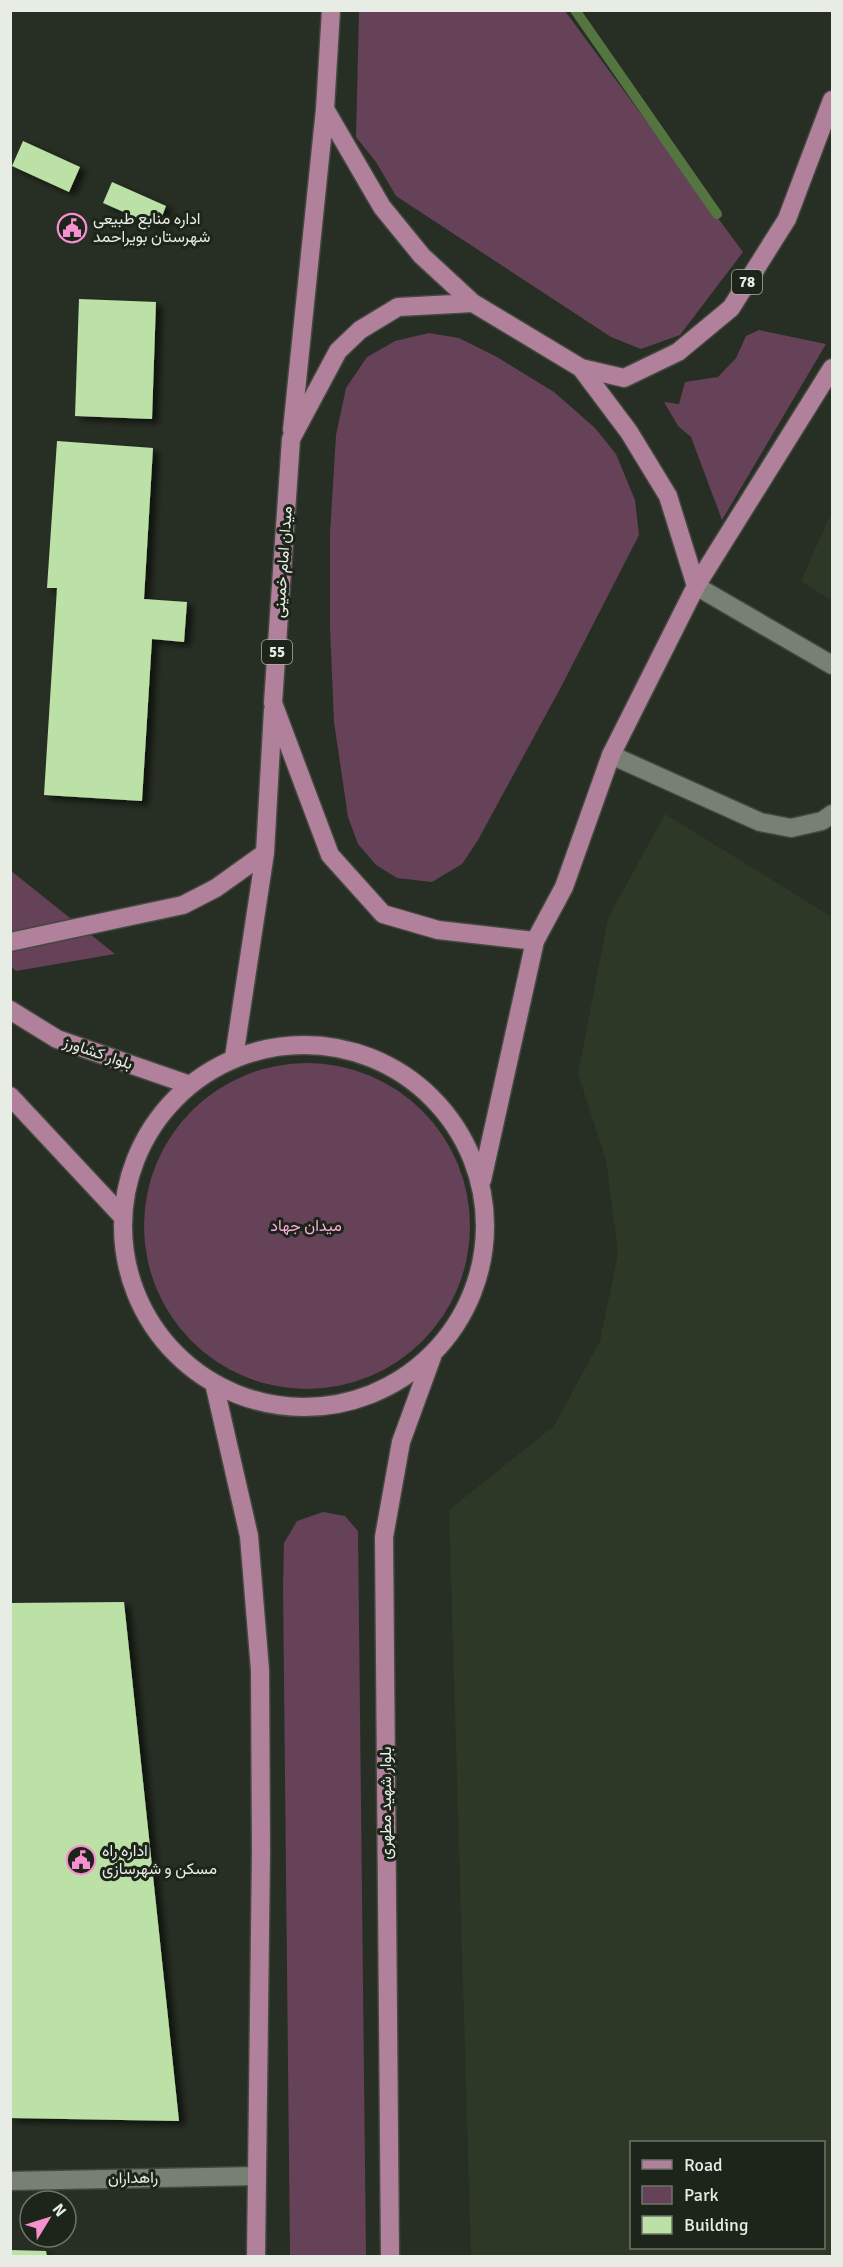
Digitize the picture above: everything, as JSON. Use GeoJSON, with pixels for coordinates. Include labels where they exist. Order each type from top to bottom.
{"type":"FeatureCollection","features":[{"type":"Feature","properties":{"kind":"main road"},"geometry":{"type":"LineString","coordinates":[[291,439],[325,109],[331,10]]}},
{"type":"Feature","properties":{"kind":"main road","name":"78"},"geometry":{"type":"LineString","coordinates":[[581,368],[624,378],[678,352],[731,308],[787,219],[832,100]]}},
{"type":"Feature","properties":{"kind":"main road"},"geometry":{"type":"LineString","coordinates":[[325,109],[382,207],[422,256],[473,303],[581,368],[629,432],[668,496],[696,586]]}},
{"type":"Feature","properties":{"kind":"main road","name":"میدان امام خمینی"},"geometry":{"type":"LineString","coordinates":[[473,303],[398,307],[360,330],[338,351],[291,439],[273,703],[330,855],[383,914],[438,930],[535,941]]}},
{"type":"Feature","properties":{"kind":"main road"},"geometry":{"type":"LineString","coordinates":[[482,1180],[465,1144],[440,1106],[404,1076],[362,1054],[315,1045],[268,1048],[234,1057],[190,1085],[153,1125],[132,1168],[123,1216],[128,1266],[145,1313],[175,1352],[214,1383],[259,1402],[306,1407],[354,1401],[398,1382],[432,1357],[461,1318],[479,1276],[485,1231],[482,1180],[535,941],[564,887],[611,755],[696,586],[832,368]]}},
{"type":"Feature","properties":{"kind":"main road"},"geometry":{"type":"LineString","coordinates":[[234,1057],[265,852],[273,703]]}},
{"type":"Feature","properties":{"kind":"main road"},"geometry":{"type":"LineString","coordinates":[[10,942],[183,905],[216,888],[265,852]]}},
{"type":"Feature","properties":{"kind":"main road","name":"بلوار کشاورز"},"geometry":{"type":"LineString","coordinates":[[10,1010],[57,1039],[190,1085]]}},
{"type":"Feature","properties":{"kind":"main road"},"geometry":{"type":"LineString","coordinates":[[10,1096],[123,1216]]}},
{"type":"Feature","properties":{"kind":"main road","name":"بلوار شهید مطهری"},"geometry":{"type":"LineString","coordinates":[[390,2256],[384,1537],[401,1442],[432,1357]]}},
{"type":"Feature","properties":{"kind":"main road"},"geometry":{"type":"LineString","coordinates":[[214,1383],[249,1536],[260,1670],[261,1851],[256,2256]]}},
{"type":"Feature","properties":{"kind":"street"},"geometry":{"type":"LineString","coordinates":[[696,586],[832,665]]}},
{"type":"Feature","properties":{"kind":"street"},"geometry":{"type":"LineString","coordinates":[[611,755],[760,822],[791,828],[822,821],[832,814]]}},
{"type":"Feature","properties":{"kind":"street","name":"راهداران"},"geometry":{"type":"LineString","coordinates":[[10,2181],[256,2176]]}},
{"type":"Feature","properties":{"kind":"shaded area"},"geometry":{"type":"Polygon","coordinates":[[[832,511],[832,601],[801,581],[832,511]]]}},
{"type":"Feature","properties":{"kind":"shaded area"},"geometry":{"type":"Polygon","coordinates":[[[665,814],[832,917],[832,2256],[471,2256],[449,1510],[554,1426],[600,1341],[618,1253],[606,1160],[578,1074],[608,918],[665,814]]]}},
{"type":"Feature","properties":{"kind":"green space"},"geometry":{"type":"Polygon","coordinates":[[[359,11],[565,11],[743,252],[680,335],[641,349],[611,337],[396,196],[376,162],[356,137],[359,11]]]}},
{"type":"Feature","properties":{"kind":"green space"},"geometry":{"type":"Polygon","coordinates":[[[759,330],[826,344],[722,520],[691,437],[678,426],[664,402],[679,404],[685,382],[718,377],[736,358],[746,336],[759,330]]]}},
{"type":"Feature","properties":{"kind":"green space"},"geometry":{"type":"Polygon","coordinates":[[[429,333],[459,338],[497,357],[554,392],[595,428],[616,454],[635,500],[639,535],[561,687],[478,840],[462,864],[432,882],[397,878],[376,865],[358,844],[348,817],[334,722],[330,628],[330,533],[336,435],[346,388],[367,357],[395,341],[429,333]]]}},
{"type":"Feature","properties":{"kind":"green space"},"geometry":{"type":"Polygon","coordinates":[[[10,870],[115,954],[16,971],[11,967],[10,870]]]}},
{"type":"Feature","properties":{"kind":"green space","name":"میدان جهاد"},"geometry":{"type":"Polygon","coordinates":[[[307,1063],[339,1066],[369,1075],[398,1090],[422,1111],[443,1135],[458,1164],[467,1194],[470,1226],[467,1258],[458,1288],[443,1317],[422,1341],[398,1362],[369,1377],[339,1386],[307,1389],[275,1386],[245,1377],[216,1362],[192,1341],[171,1317],[156,1288],[147,1258],[144,1226],[147,1194],[156,1164],[171,1135],[192,1111],[216,1090],[245,1075],[275,1066],[307,1063]]]}},
{"type":"Feature","properties":{"kind":"green space"},"geometry":{"type":"Polygon","coordinates":[[[323,1512],[345,1516],[358,1531],[366,2256],[290,2256],[284,1543],[297,1521],[323,1512]]]}},
{"type":"Feature","properties":{"kind":"building"},"geometry":{"type":"Polygon","coordinates":[[[23,141],[80,167],[69,192],[12,166],[23,141]]]}},
{"type":"Feature","properties":{"kind":"building"},"geometry":{"type":"Polygon","coordinates":[[[112,182],[166,206],[158,227],[103,203],[112,182]]]}},
{"type":"Feature","properties":{"kind":"building"},"geometry":{"type":"Polygon","coordinates":[[[79,299],[156,302],[152,419],[75,416],[79,299]]]}},
{"type":"Feature","properties":{"kind":"building"},"geometry":{"type":"Polygon","coordinates":[[[57,441],[153,448],[144,599],[187,602],[184,642],[152,639],[142,801],[44,795],[57,588],[47,588],[57,441]]]}},
{"type":"Feature","properties":{"kind":"building","name":"اداره راه مسکن و شهرسازی"},"geometry":{"type":"Polygon","coordinates":[[[124,1602],[179,2121],[10,2118],[10,1603],[124,1602]]]}},
{"type":"Feature","properties":{"kind":"building"},"geometry":{"type":"Polygon","coordinates":[[[10,2250],[46,2251],[47,2256],[10,2256],[10,2250]]]}},
{"type":"Feature","properties":{"kind":"waterway"},"geometry":{"type":"LineString","coordinates":[[575,10],[717,214]]}},
{"type":"Feature","properties":{"kind":"place","name":"اداره منابع طبیعی شهرستان بویراحمد"},"geometry":{"type":"Point","coordinates":[72,228]}},
{"type":"Feature","properties":{"kind":"place","name":"اداره راه مسکن و شهرسازی"},"geometry":{"type":"Point","coordinates":[81,1860]}}]}
